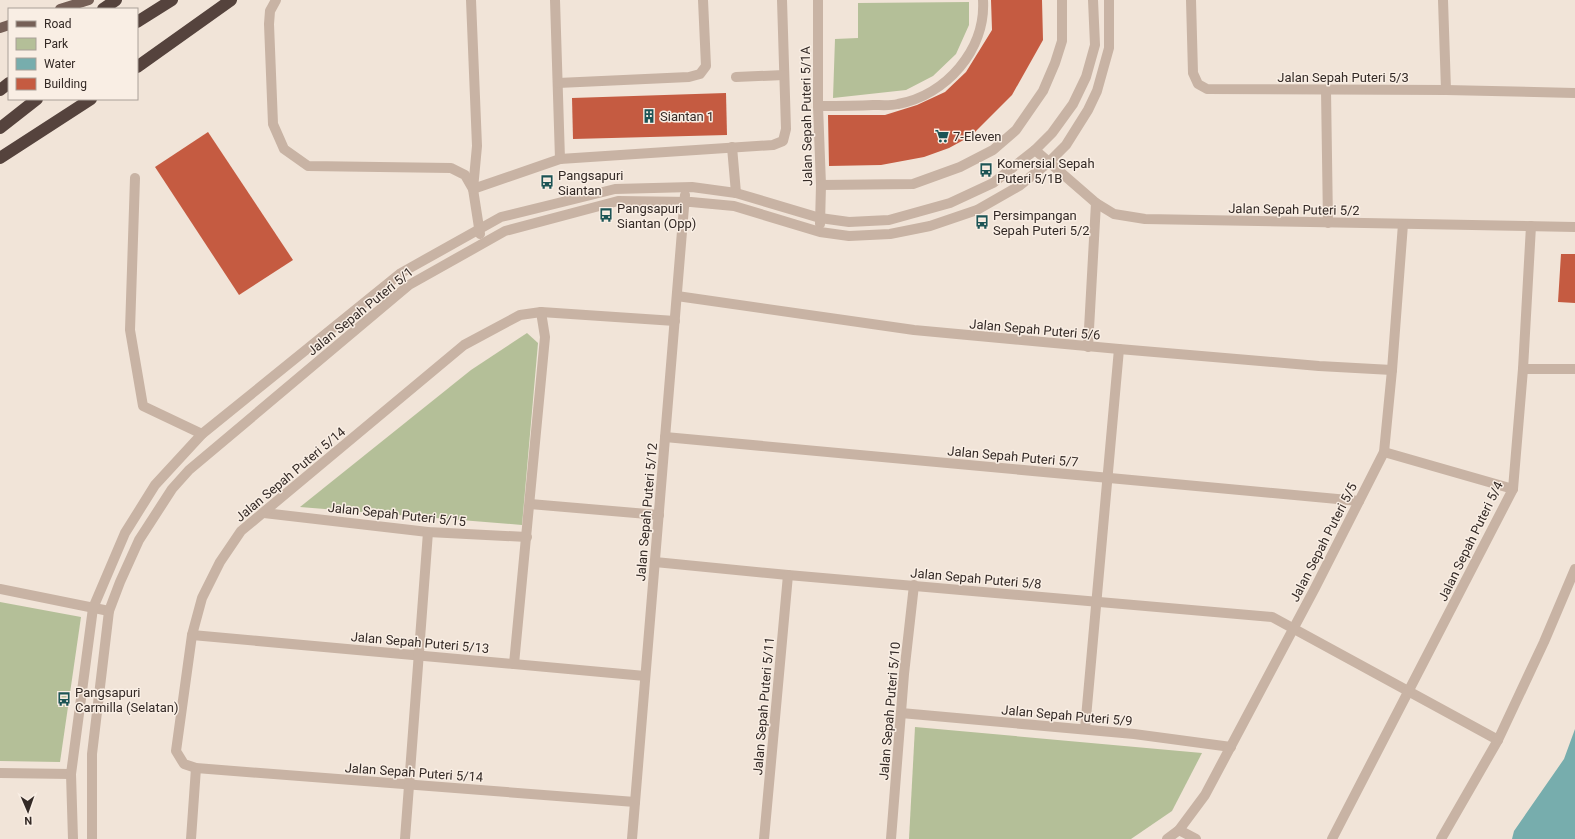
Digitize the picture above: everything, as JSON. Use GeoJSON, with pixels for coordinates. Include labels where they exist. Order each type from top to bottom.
{"type":"FeatureCollection","features":[{"type":"Feature","properties":{"kind":"highway"},"geometry":{"type":"LineString","coordinates":[[104,8],[116,0]]}},
{"type":"Feature","properties":{"kind":"highway"},"geometry":{"type":"LineString","coordinates":[[138,21],[172,0]]}},
{"type":"Feature","properties":{"kind":"highway"},"geometry":{"type":"LineString","coordinates":[[138,66],[231,0]]}},
{"type":"Feature","properties":{"kind":"highway"},"geometry":{"type":"LineString","coordinates":[[0,90],[8,83]]}},
{"type":"Feature","properties":{"kind":"highway"},"geometry":{"type":"LineString","coordinates":[[0,128],[36,100]]}},
{"type":"Feature","properties":{"kind":"highway"},"geometry":{"type":"LineString","coordinates":[[0,158],[89,100]]}},
{"type":"Feature","properties":{"kind":"main road"},"geometry":{"type":"LineString","coordinates":[[63,8],[89,0]]}},
{"type":"Feature","properties":{"kind":"street"},"geometry":{"type":"LineString","coordinates":[[276,0],[270,10],[269,24],[272,106],[273,124],[284,149],[308,166],[451,168],[465,175],[473,189]]}},
{"type":"Feature","properties":{"kind":"street"},"geometry":{"type":"LineString","coordinates":[[471,0],[477,146],[473,189],[481,244]]}},
{"type":"Feature","properties":{"kind":"street"},"geometry":{"type":"LineString","coordinates":[[555,0],[560,159]]}},
{"type":"Feature","properties":{"kind":"street"},"geometry":{"type":"LineString","coordinates":[[558,83],[688,77],[700,74],[706,66],[703,0]]}},
{"type":"Feature","properties":{"kind":"street"},"geometry":{"type":"LineString","coordinates":[[473,189],[560,159],[773,145],[782,140],[786,129],[782,0]]}},
{"type":"Feature","properties":{"kind":"street","name":"Jalan Sepah Puteri 5/1A"},"geometry":{"type":"LineString","coordinates":[[818,0],[818,106],[821,185],[820,232]]}},
{"type":"Feature","properties":{"kind":"street"},"geometry":{"type":"LineString","coordinates":[[818,106],[897,104],[924,96],[949,80],[966,61],[978,36],[984,14],[983,0]]}},
{"type":"Feature","properties":{"kind":"street"},"geometry":{"type":"LineString","coordinates":[[821,185],[913,184],[960,167],[992,150],[1016,130],[1043,91],[1055,63],[1062,41],[1062,0]]}},
{"type":"Feature","properties":{"kind":"street"},"geometry":{"type":"LineString","coordinates":[[73,839],[71,774],[93,608],[128,527],[155,485],[202,434],[401,272],[501,217],[615,189],[686,188],[736,193],[820,218],[849,222],[889,220],[950,203],[993,183],[1035,150],[1052,134],[1073,104],[1086,77],[1095,46],[1093,0]]}},
{"type":"Feature","properties":{"kind":"street","name":"Jalan Sepah Puteri 5/1"},"geometry":{"type":"LineString","coordinates":[[92,839],[92,754],[109,611],[138,540],[172,489],[188,470],[408,286],[505,231],[618,202],[685,202],[734,206],[820,232],[849,236],[890,234],[930,226],[977,210],[1020,186],[1049,162],[1066,144],[1088,110],[1096,91],[1109,48],[1108,0]]}},
{"type":"Feature","properties":{"kind":"street","name":"Jalan Sepah Puteri 5/3"},"geometry":{"type":"LineString","coordinates":[[1191,0],[1193,73],[1198,84],[1207,89],[1446,90],[1575,93]]}},
{"type":"Feature","properties":{"kind":"street"},"geometry":{"type":"LineString","coordinates":[[1443,0],[1446,90]]}},
{"type":"Feature","properties":{"kind":"street"},"geometry":{"type":"LineString","coordinates":[[736,77],[784,75]]}},
{"type":"Feature","properties":{"kind":"street"},"geometry":{"type":"LineString","coordinates":[[1326,90],[1328,223]]}},
{"type":"Feature","properties":{"kind":"street"},"geometry":{"type":"LineString","coordinates":[[732,147],[736,193]]}},
{"type":"Feature","properties":{"kind":"street","name":"Jalan Sepah Puteri 5/2"},"geometry":{"type":"LineString","coordinates":[[1035,150],[1096,203],[1114,214],[1145,219],[1575,227]]}},
{"type":"Feature","properties":{"kind":"street"},"geometry":{"type":"LineString","coordinates":[[135,178],[130,330],[143,406],[202,434]]}},
{"type":"Feature","properties":{"kind":"street","name":"Jalan Sepah Puteri 5/12"},"geometry":{"type":"LineString","coordinates":[[632,839],[686,188]]}},
{"type":"Feature","properties":{"kind":"street"},"geometry":{"type":"LineString","coordinates":[[1088,347],[1096,203]]}},
{"type":"Feature","properties":{"kind":"street","name":"Jalan Sepah Puteri 5/5"},"geometry":{"type":"LineString","coordinates":[[1167,839],[1179,830],[1205,795],[1384,452],[1403,224]]}},
{"type":"Feature","properties":{"kind":"street","name":"Jalan Sepah Puteri 5/4"},"geometry":{"type":"LineString","coordinates":[[1332,839],[1512,489],[1523,369],[1531,226]]}},
{"type":"Feature","properties":{"kind":"street","name":"Jalan Sepah Puteri 5/6"},"geometry":{"type":"LineString","coordinates":[[677,296],[914,330],[1088,347],[1319,366],[1392,370]]}},
{"type":"Feature","properties":{"kind":"street"},"geometry":{"type":"LineString","coordinates":[[514,664],[545,337],[541,312]]}},
{"type":"Feature","properties":{"kind":"street","name":"Jalan Sepah Puteri 5/14"},"geometry":{"type":"LineString","coordinates":[[635,802],[196,768],[184,764],[176,751],[192,635],[202,598],[220,562],[241,532],[464,345],[520,315],[541,312],[675,321]]}},
{"type":"Feature","properties":{"kind":"street"},"geometry":{"type":"LineString","coordinates":[[1085,729],[1119,349]]}},
{"type":"Feature","properties":{"kind":"street"},"geometry":{"type":"LineString","coordinates":[[1523,369],[1575,369]]}},
{"type":"Feature","properties":{"kind":"street","name":"Jalan Sepah Puteri 5/7"},"geometry":{"type":"LineString","coordinates":[[665,437],[1359,500]]}},
{"type":"Feature","properties":{"kind":"street"},"geometry":{"type":"LineString","coordinates":[[1384,452],[1512,489]]}},
{"type":"Feature","properties":{"kind":"street"},"geometry":{"type":"LineString","coordinates":[[530,504],[659,515]]}},
{"type":"Feature","properties":{"kind":"street","name":"Jalan Sepah Puteri 5/15"},"geometry":{"type":"LineString","coordinates":[[264,513],[428,532],[527,537]]}},
{"type":"Feature","properties":{"kind":"street"},"geometry":{"type":"LineString","coordinates":[[405,839],[428,532]]}},
{"type":"Feature","properties":{"kind":"street","name":"Jalan Sepah Puteri 5/8"},"geometry":{"type":"LineString","coordinates":[[655,562],[1272,617],[1293,627],[1498,740]]}},
{"type":"Feature","properties":{"kind":"street"},"geometry":{"type":"LineString","coordinates":[[1441,839],[1498,740],[1544,642],[1575,569]]}},
{"type":"Feature","properties":{"kind":"street","name":"Jalan Sepah Puteri 5/11"},"geometry":{"type":"LineString","coordinates":[[764,839],[788,575]]}},
{"type":"Feature","properties":{"kind":"street","name":"Jalan Sepah Puteri 5/10"},"geometry":{"type":"LineString","coordinates":[[891,839],[901,713],[914,585]]}},
{"type":"Feature","properties":{"kind":"street"},"geometry":{"type":"LineString","coordinates":[[0,589],[109,611]]}},
{"type":"Feature","properties":{"kind":"street","name":"Jalan Sepah Puteri 5/13"},"geometry":{"type":"LineString","coordinates":[[192,635],[645,676]]}},
{"type":"Feature","properties":{"kind":"street","name":"Jalan Sepah Puteri 5/9"},"geometry":{"type":"LineString","coordinates":[[901,713],[1085,729],[1231,746]]}},
{"type":"Feature","properties":{"kind":"street"},"geometry":{"type":"LineString","coordinates":[[191,839],[196,768]]}},
{"type":"Feature","properties":{"kind":"street"},"geometry":{"type":"LineString","coordinates":[[0,773],[71,774]]}},
{"type":"Feature","properties":{"kind":"street"},"geometry":{"type":"LineString","coordinates":[[1179,830],[1196,839]]}},
{"type":"Feature","properties":{"kind":"green space"},"geometry":{"type":"Polygon","coordinates":[[[969,2],[969,25],[956,54],[933,76],[906,90],[833,98],[835,39],[858,38],[858,3],[969,2]]]}},
{"type":"Feature","properties":{"kind":"green space"},"geometry":{"type":"Polygon","coordinates":[[[527,333],[538,343],[522,525],[300,507],[471,370],[527,333]]]}},
{"type":"Feature","properties":{"kind":"green space"},"geometry":{"type":"Polygon","coordinates":[[[0,602],[81,617],[60,762],[0,761],[0,602]]]}},
{"type":"Feature","properties":{"kind":"green space"},"geometry":{"type":"Polygon","coordinates":[[[915,727],[1202,753],[1172,811],[1131,839],[909,839],[915,727]]]}},
{"type":"Feature","properties":{"kind":"water"},"geometry":{"type":"Polygon","coordinates":[[[1575,729],[1575,839],[1512,839],[1514,831],[1564,759],[1575,729]]]}},
{"type":"Feature","properties":{"kind":"building"},"geometry":{"type":"Polygon","coordinates":[[[991,0],[1042,0],[1043,40],[1012,95],[971,136],[949,148],[924,157],[881,165],[829,166],[828,115],[885,115],[917,105],[945,92],[966,72],[992,30],[991,0]]]}},
{"type":"Feature","properties":{"kind":"building","name":"Siantan 1"},"geometry":{"type":"Polygon","coordinates":[[[726,93],[727,135],[573,139],[572,98],[726,93]]]}},
{"type":"Feature","properties":{"kind":"building"},"geometry":{"type":"Polygon","coordinates":[[[208,132],[293,260],[239,295],[155,167],[208,132]]]}},
{"type":"Feature","properties":{"kind":"building"},"geometry":{"type":"Polygon","coordinates":[[[1561,254],[1575,254],[1575,303],[1558,302],[1561,254]]]}},
{"type":"Feature","properties":{"kind":"place","name":"Siantan 1"},"geometry":{"type":"Point","coordinates":[649,116]}},
{"type":"Feature","properties":{"kind":"place","name":"7-Eleven"},"geometry":{"type":"Point","coordinates":[942,136]}},
{"type":"Feature","properties":{"kind":"place","name":"Komersial Sepah Puteri 5/1B"},"geometry":{"type":"Point","coordinates":[986,170]}},
{"type":"Feature","properties":{"kind":"place","name":"Pangsapuri Siantan"},"geometry":{"type":"Point","coordinates":[547,182]}},
{"type":"Feature","properties":{"kind":"place","name":"Pangsapuri Siantan (Opp)"},"geometry":{"type":"Point","coordinates":[606,215]}},
{"type":"Feature","properties":{"kind":"place","name":"Persimpangan Sepah Puteri 5/2"},"geometry":{"type":"Point","coordinates":[982,222]}},
{"type":"Feature","properties":{"kind":"place","name":"Pangsapuri Carmilla (Selatan)"},"geometry":{"type":"Point","coordinates":[64,699]}}]}
